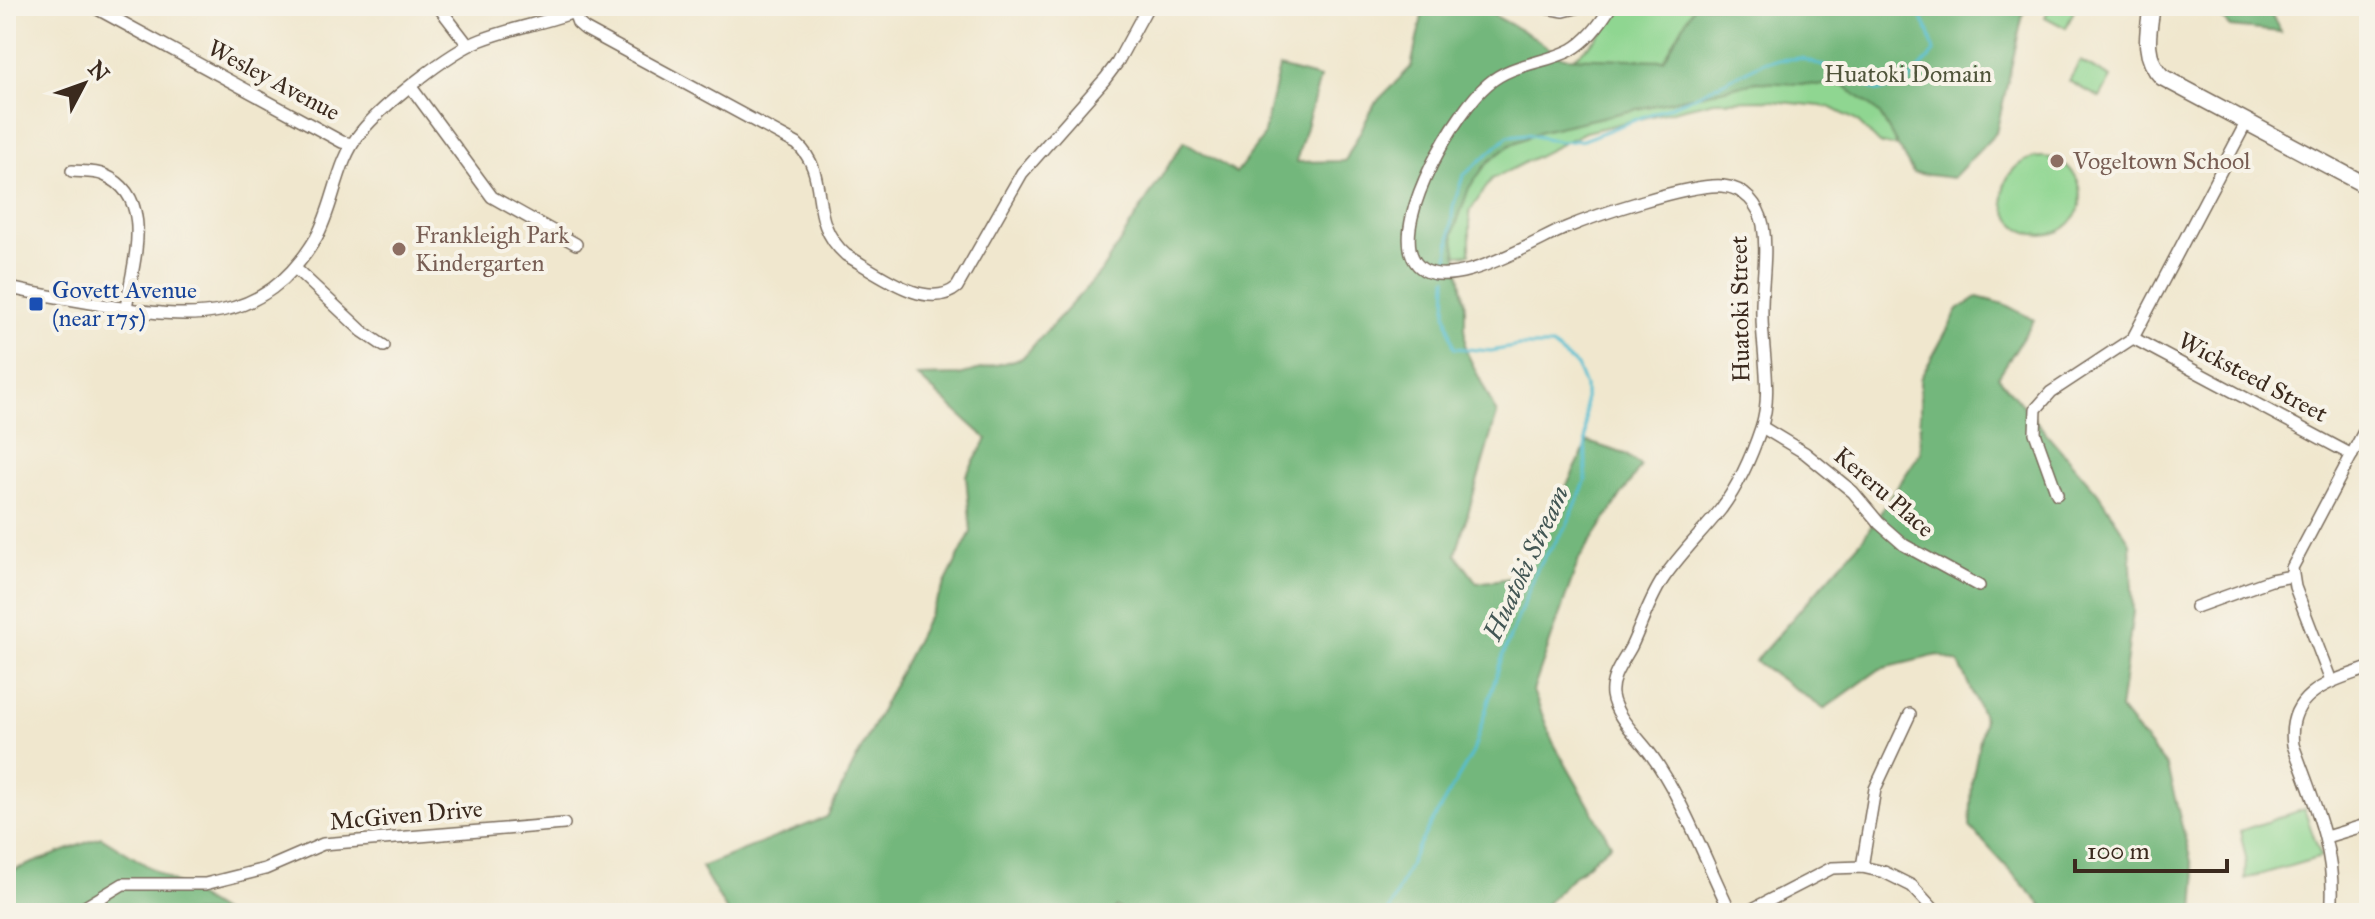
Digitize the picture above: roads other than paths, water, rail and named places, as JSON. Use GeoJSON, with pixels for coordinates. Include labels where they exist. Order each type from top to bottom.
{"type":"FeatureCollection","features":[{"type":"Feature","properties":{"kind":"main road"},"geometry":{"type":"LineString","coordinates":[[2152,6],[2147,47],[2155,70],[2164,79],[2369,187]]}},
{"type":"Feature","properties":{"kind":"street","name":"Wesley Avenue"},"geometry":{"type":"LineString","coordinates":[[92,6],[342,142],[352,144]]}},
{"type":"Feature","properties":{"kind":"street"},"geometry":{"type":"LineString","coordinates":[[438,6],[468,45]]}},
{"type":"Feature","properties":{"kind":"street"},"geometry":{"type":"LineString","coordinates":[[6,287],[166,315],[217,312],[246,303],[265,293],[295,268],[320,230],[352,144],[379,112],[468,45],[579,9],[578,23],[585,29],[797,144],[811,161],[823,223],[837,247],[846,255],[919,295],[931,297],[946,294],[957,287],[1022,173],[1117,63],[1148,6]]}},
{"type":"Feature","properties":{"kind":"street"},"geometry":{"type":"LineString","coordinates":[[1534,6],[1564,11],[1584,6]]}},
{"type":"Feature","properties":{"kind":"street","name":"Huatoki Street"},"geometry":{"type":"LineString","coordinates":[[1611,6],[1586,40],[1562,54],[1518,66],[1501,75],[1476,96],[1436,158],[1414,208],[1408,239],[1413,259],[1423,270],[1433,273],[1469,271],[1576,224],[1711,186],[1724,186],[1744,193],[1757,208],[1763,229],[1761,318],[1766,399],[1762,427],[1728,499],[1655,591],[1613,683],[1614,703],[1663,773],[1731,913]]}},
{"type":"Feature","properties":{"kind":"street"},"geometry":{"type":"LineString","coordinates":[[411,87],[492,197],[576,244]]}},
{"type":"Feature","properties":{"kind":"street"},"geometry":{"type":"LineString","coordinates":[[2057,494],[2035,433],[2036,409],[2051,392],[2133,338],[2246,123]]}},
{"type":"Feature","properties":{"kind":"street"},"geometry":{"type":"LineString","coordinates":[[72,171],[102,174],[113,180],[123,189],[135,212],[138,238],[126,309]]}},
{"type":"Feature","properties":{"kind":"street"},"geometry":{"type":"LineString","coordinates":[[295,268],[362,331],[384,346]]}},
{"type":"Feature","properties":{"kind":"street","name":"Wicksteed Street"},"geometry":{"type":"LineString","coordinates":[[2133,338],[2352,455]]}},
{"type":"Feature","properties":{"kind":"street"},"geometry":{"type":"LineString","coordinates":[[2331,681],[2292,576],[2299,553],[2369,422]]}},
{"type":"Feature","properties":{"kind":"street","name":"Kereru Place"},"geometry":{"type":"LineString","coordinates":[[1762,427],[1805,453],[1853,492],[1879,523],[1904,545],[1979,586]]}},
{"type":"Feature","properties":{"kind":"street"},"geometry":{"type":"LineString","coordinates":[[2196,607],[2292,576]]}},
{"type":"Feature","properties":{"kind":"street"},"geometry":{"type":"LineString","coordinates":[[2331,913],[2335,885],[2326,837],[2293,745],[2291,731],[2294,718],[2307,697],[2331,681],[2369,668]]}},
{"type":"Feature","properties":{"kind":"street"},"geometry":{"type":"LineString","coordinates":[[1862,867],[1875,789],[1910,714]]}},
{"type":"Feature","properties":{"kind":"street","name":"McGiven Drive"},"geometry":{"type":"LineString","coordinates":[[75,913],[123,884],[205,884],[265,869],[323,844],[564,824]]}},
{"type":"Feature","properties":{"kind":"street"},"geometry":{"type":"LineString","coordinates":[[2326,837],[2369,824]]}},
{"type":"Feature","properties":{"kind":"street"},"geometry":{"type":"LineString","coordinates":[[1745,913],[1832,868],[1862,867],[1884,872],[1912,886],[1937,913]]}},
{"type":"Feature","properties":{"kind":"waterway","name":"Huatoki Stream"},"geometry":{"type":"LineString","coordinates":[[1447,270],[1453,207],[1463,176],[1508,136],[1527,134],[1561,142],[1583,140],[1687,100],[1766,61],[1801,58],[1845,74],[1876,91],[1905,86],[1934,52],[1929,32],[1915,6]]}},
{"type":"Feature","properties":{"kind":"waterway","name":"Huatoki Stream"},"geometry":{"type":"LineString","coordinates":[[1388,913],[1416,850],[1473,752],[1501,660],[1538,567],[1567,525],[1586,480],[1585,386],[1577,366],[1552,346],[1519,346],[1491,351],[1454,348],[1446,314],[1447,278]]}},
{"type":"Feature","properties":{"kind":"place","name":"Vogeltown School"},"geometry":{"type":"Point","coordinates":[2057,161]}},
{"type":"Feature","properties":{"kind":"place","name":"Frankleigh Park Kindergarten"},"geometry":{"type":"Point","coordinates":[399,249]}},
{"type":"Feature","properties":{"kind":"place","name":"Govett Avenue (near 175)"},"geometry":{"type":"Point","coordinates":[36,304]}},
{"type":"Feature","properties":{"kind":"park label","name":"Huatoki Domain"},"geometry":{"type":"Point","coordinates":[1908,74]}}]}
